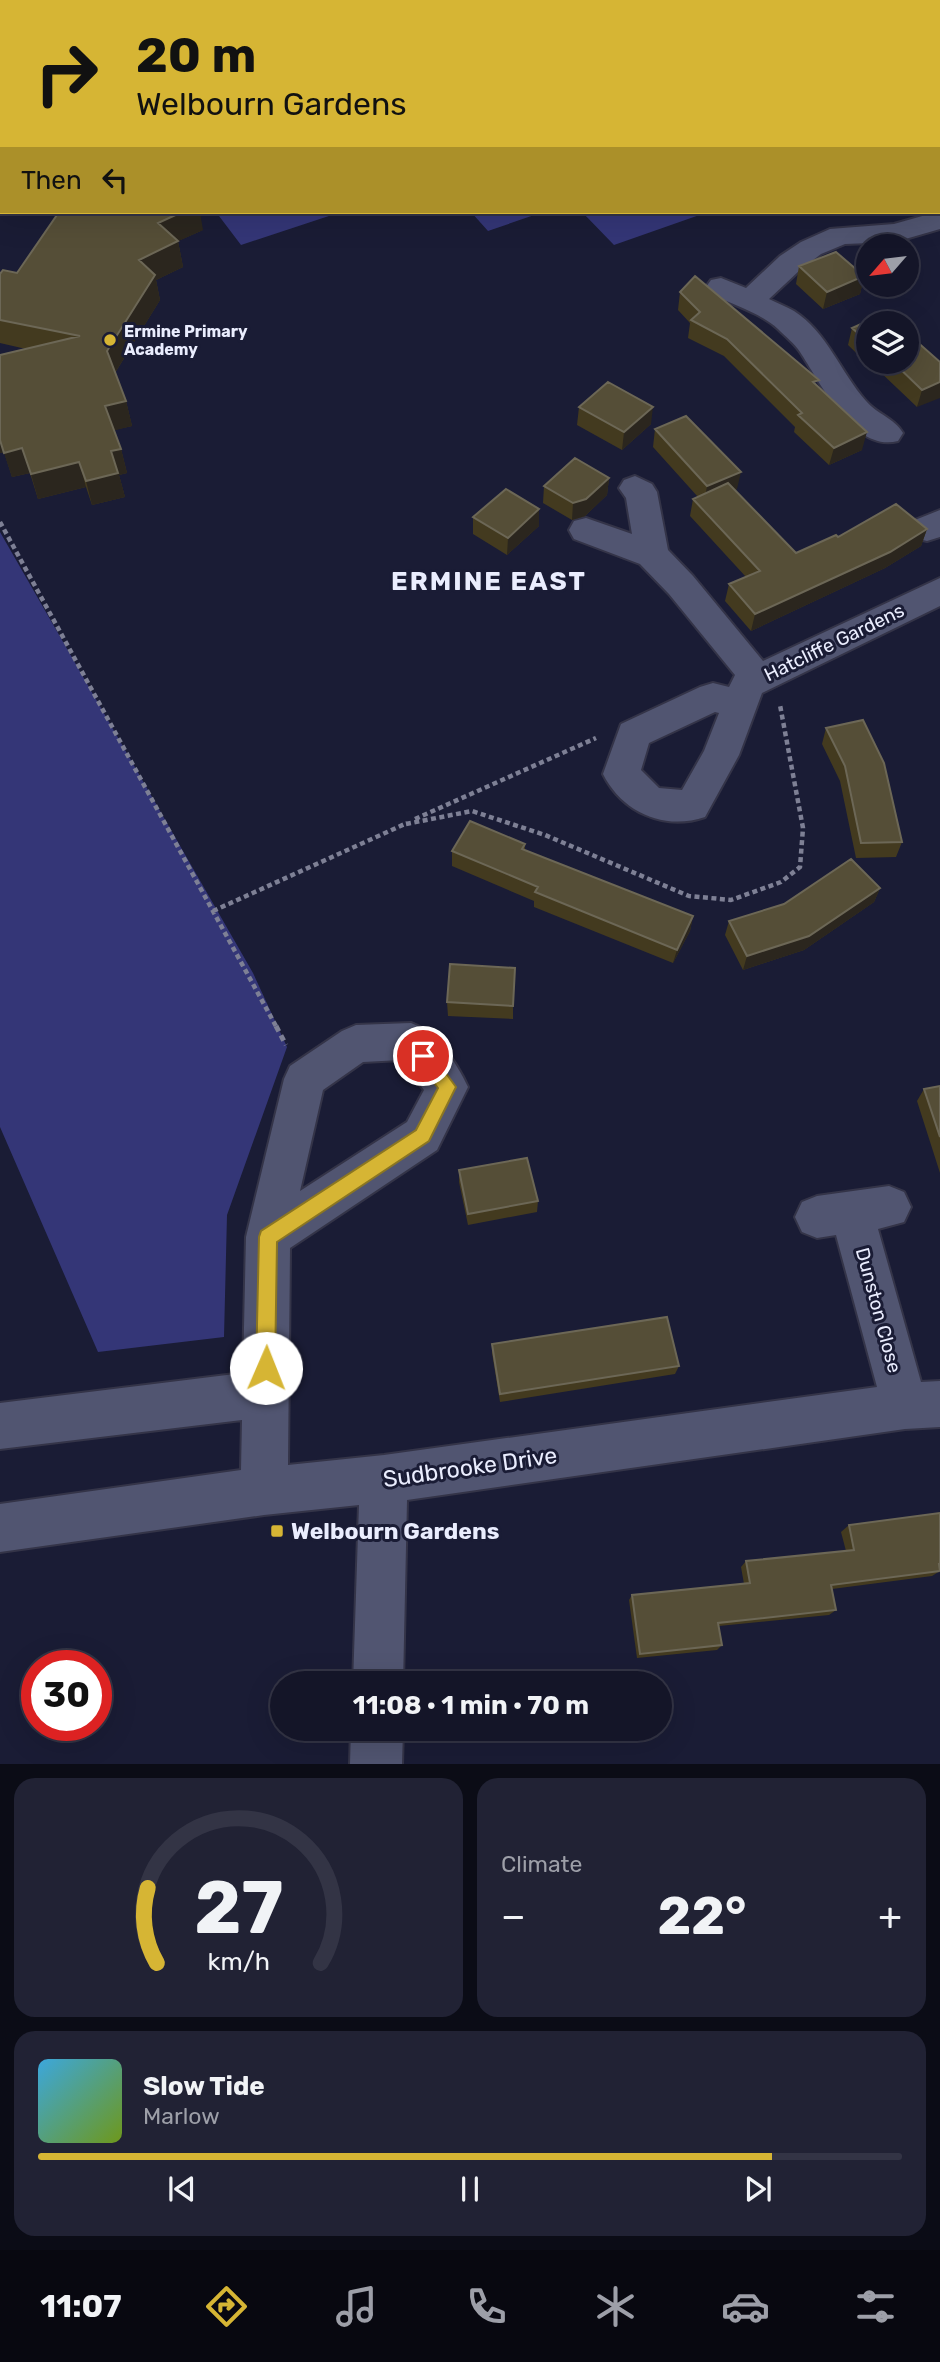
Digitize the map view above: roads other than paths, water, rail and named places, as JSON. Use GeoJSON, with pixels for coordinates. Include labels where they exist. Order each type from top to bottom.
{"type":"FeatureCollection","features":[{"type":"Feature","properties":{"kind":"street"},"geometry":{"type":"LineString","coordinates":[[751,300],[790,263],[811,248],[840,235],[895,233],[940,220]]}},
{"type":"Feature","properties":{"kind":"street"},"geometry":{"type":"LineString","coordinates":[[721,287],[785,319],[810,343],[834,383],[857,412],[887,433]]}},
{"type":"Feature","properties":{"kind":"street"},"geometry":{"type":"LineString","coordinates":[[635,488],[641,492],[652,555]]}},
{"type":"Feature","properties":{"kind":"street"},"geometry":{"type":"LineString","coordinates":[[586,530],[652,555],[681,585],[748,691]]}},
{"type":"Feature","properties":{"kind":"street","name":"Hatcliffe Gardens"},"geometry":{"type":"LineString","coordinates":[[748,691],[940,591]]}},
{"type":"Feature","properties":{"kind":"street"},"geometry":{"type":"LineString","coordinates":[[748,691],[721,755],[692,806],[649,802],[621,774],[634,734],[713,697],[748,691]]}},
{"type":"Feature","properties":{"kind":"street"},"geometry":{"type":"LineString","coordinates":[[264,1491],[268,1237],[305,1079],[356,1044],[411,1041],[447,1087],[422,1136],[268,1237]]}},
{"type":"Feature","properties":{"kind":"street","name":"Dunston Close"},"geometry":{"type":"LineString","coordinates":[[853,1213],[923,1405]]}},
{"type":"Feature","properties":{"kind":"street"},"geometry":{"type":"LineString","coordinates":[[0,1426],[265,1394]]}},
{"type":"Feature","properties":{"kind":"street","name":"Sudbrooke Drive"},"geometry":{"type":"LineString","coordinates":[[0,1528],[264,1491],[384,1479],[923,1405]]}},
{"type":"Feature","properties":{"kind":"street"},"geometry":{"type":"LineString","coordinates":[[378,1671],[384,1479]]}},
{"type":"Feature","properties":{"kind":"street"},"geometry":{"type":"LineString","coordinates":[[376,1763],[377,1741]]}},
{"type":"Feature","properties":{"kind":"place","name":"Ermine Primary Academy"},"geometry":{"type":"Point","coordinates":[110,340]}},
{"type":"Feature","properties":{"kind":"place","name":"Welbourn Gardens"},"geometry":{"type":"Point","coordinates":[277,1531]}},
{"type":"Feature","properties":{"kind":"district","name":"ERMINE EAST"},"geometry":{"type":"Point","coordinates":[489,581]}}]}
